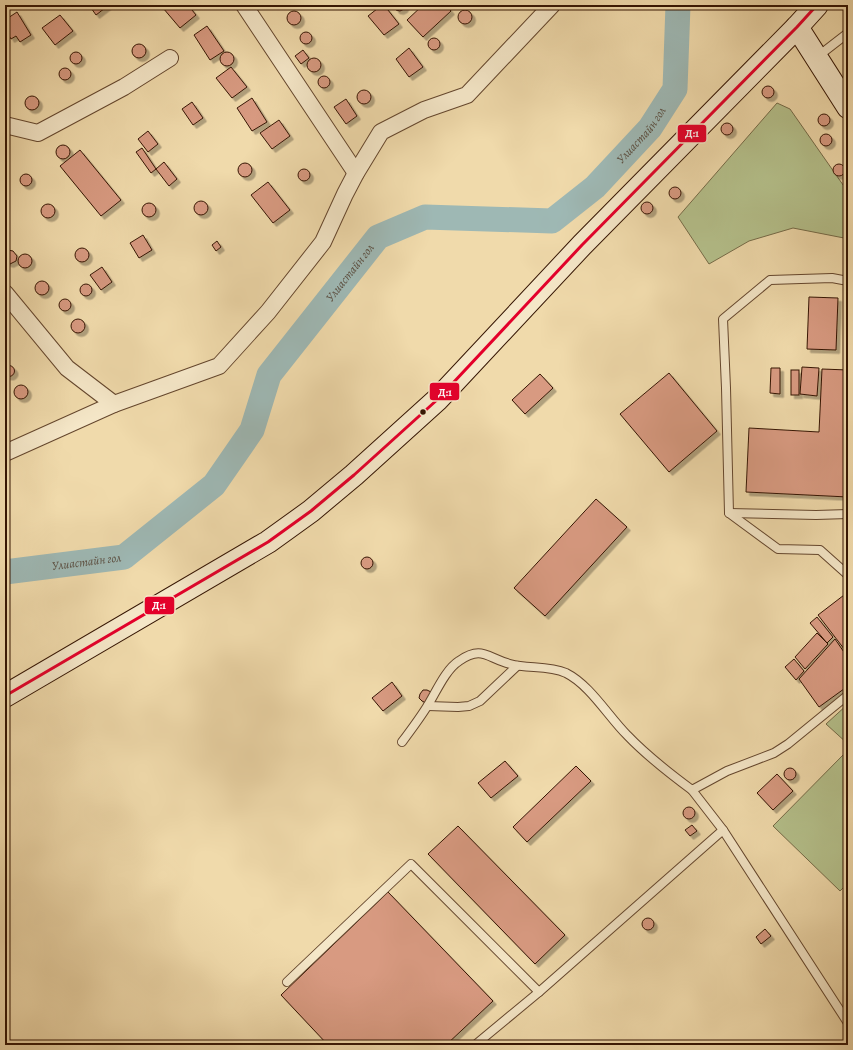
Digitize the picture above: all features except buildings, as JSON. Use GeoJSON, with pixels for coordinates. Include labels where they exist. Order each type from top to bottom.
{"type":"FeatureCollection","features":[{"type":"Feature","properties":{"kind":"main road"},"geometry":{"type":"LineString","coordinates":[[5,696],[268,542],[311,510],[354,474],[438,399],[582,245],[816,5]]}},
{"type":"Feature","properties":{"kind":"main road"},"geometry":{"type":"LineString","coordinates":[[797,26],[848,107]]}},
{"type":"Feature","properties":{"kind":"street"},"geometry":{"type":"LineString","coordinates":[[244,5],[356,173]]}},
{"type":"Feature","properties":{"kind":"street"},"geometry":{"type":"LineString","coordinates":[[5,453],[114,404],[219,366],[268,312],[323,242],[356,173],[381,132],[424,110],[467,95],[551,5]]}},
{"type":"Feature","properties":{"kind":"street"},"geometry":{"type":"LineString","coordinates":[[5,125],[38,133],[124,87],[170,58]]}},
{"type":"Feature","properties":{"kind":"street"},"geometry":{"type":"LineString","coordinates":[[5,293],[67,368],[114,404]]}},
{"type":"Feature","properties":{"kind":"lane"},"geometry":{"type":"LineString","coordinates":[[817,58],[848,33]]}},
{"type":"Feature","properties":{"kind":"lane"},"geometry":{"type":"LineString","coordinates":[[729,513],[723,319],[770,280],[832,278],[848,282]]}},
{"type":"Feature","properties":{"kind":"lane"},"geometry":{"type":"LineString","coordinates":[[729,513],[816,515],[848,514]]}},
{"type":"Feature","properties":{"kind":"lane"},"geometry":{"type":"LineString","coordinates":[[729,513],[778,549],[820,550],[848,575]]}},
{"type":"Feature","properties":{"kind":"lane"},"geometry":{"type":"LineString","coordinates":[[402,742],[428,706],[450,668],[464,658],[476,653],[484,654],[517,666],[551,668],[564,672],[574,678],[586,688],[627,735],[656,762],[692,790],[723,830],[848,1023]]}},
{"type":"Feature","properties":{"kind":"lane"},"geometry":{"type":"LineString","coordinates":[[428,706],[469,706],[480,701],[517,666]]}},
{"type":"Feature","properties":{"kind":"lane"},"geometry":{"type":"LineString","coordinates":[[692,790],[727,771],[774,753],[788,744],[848,695]]}},
{"type":"Feature","properties":{"kind":"lane"},"geometry":{"type":"LineString","coordinates":[[475,1045],[538,992],[723,830]]}},
{"type":"Feature","properties":{"kind":"lane"},"geometry":{"type":"LineString","coordinates":[[287,982],[411,864],[538,992]]}},
{"type":"Feature","properties":{"kind":"green space"},"geometry":{"type":"Polygon","coordinates":[[[777,103],[790,109],[848,192],[848,235],[844,238],[793,228],[749,241],[709,264],[678,217],[777,103]]]}},
{"type":"Feature","properties":{"kind":"green space"},"geometry":{"type":"Polygon","coordinates":[[[848,704],[848,744],[826,724],[848,704]]]}},
{"type":"Feature","properties":{"kind":"green space"},"geometry":{"type":"Polygon","coordinates":[[[844,754],[848,757],[848,883],[840,891],[773,826],[844,754]]]}},
{"type":"Feature","properties":{"kind":"waterway","name":"Улиастайн гол"},"geometry":{"type":"LineString","coordinates":[[5,572],[124,557],[214,485],[252,430],[269,375],[378,237],[425,217],[552,221],[595,187],[650,128],[675,89],[678,5]]}},
{"type":"Feature","properties":{"kind":"transit line","name":"Д:1"},"geometry":{"type":"LineString","coordinates":[[5,696],[268,542],[311,511],[354,475],[438,399],[582,245],[817,5]]}}]}
